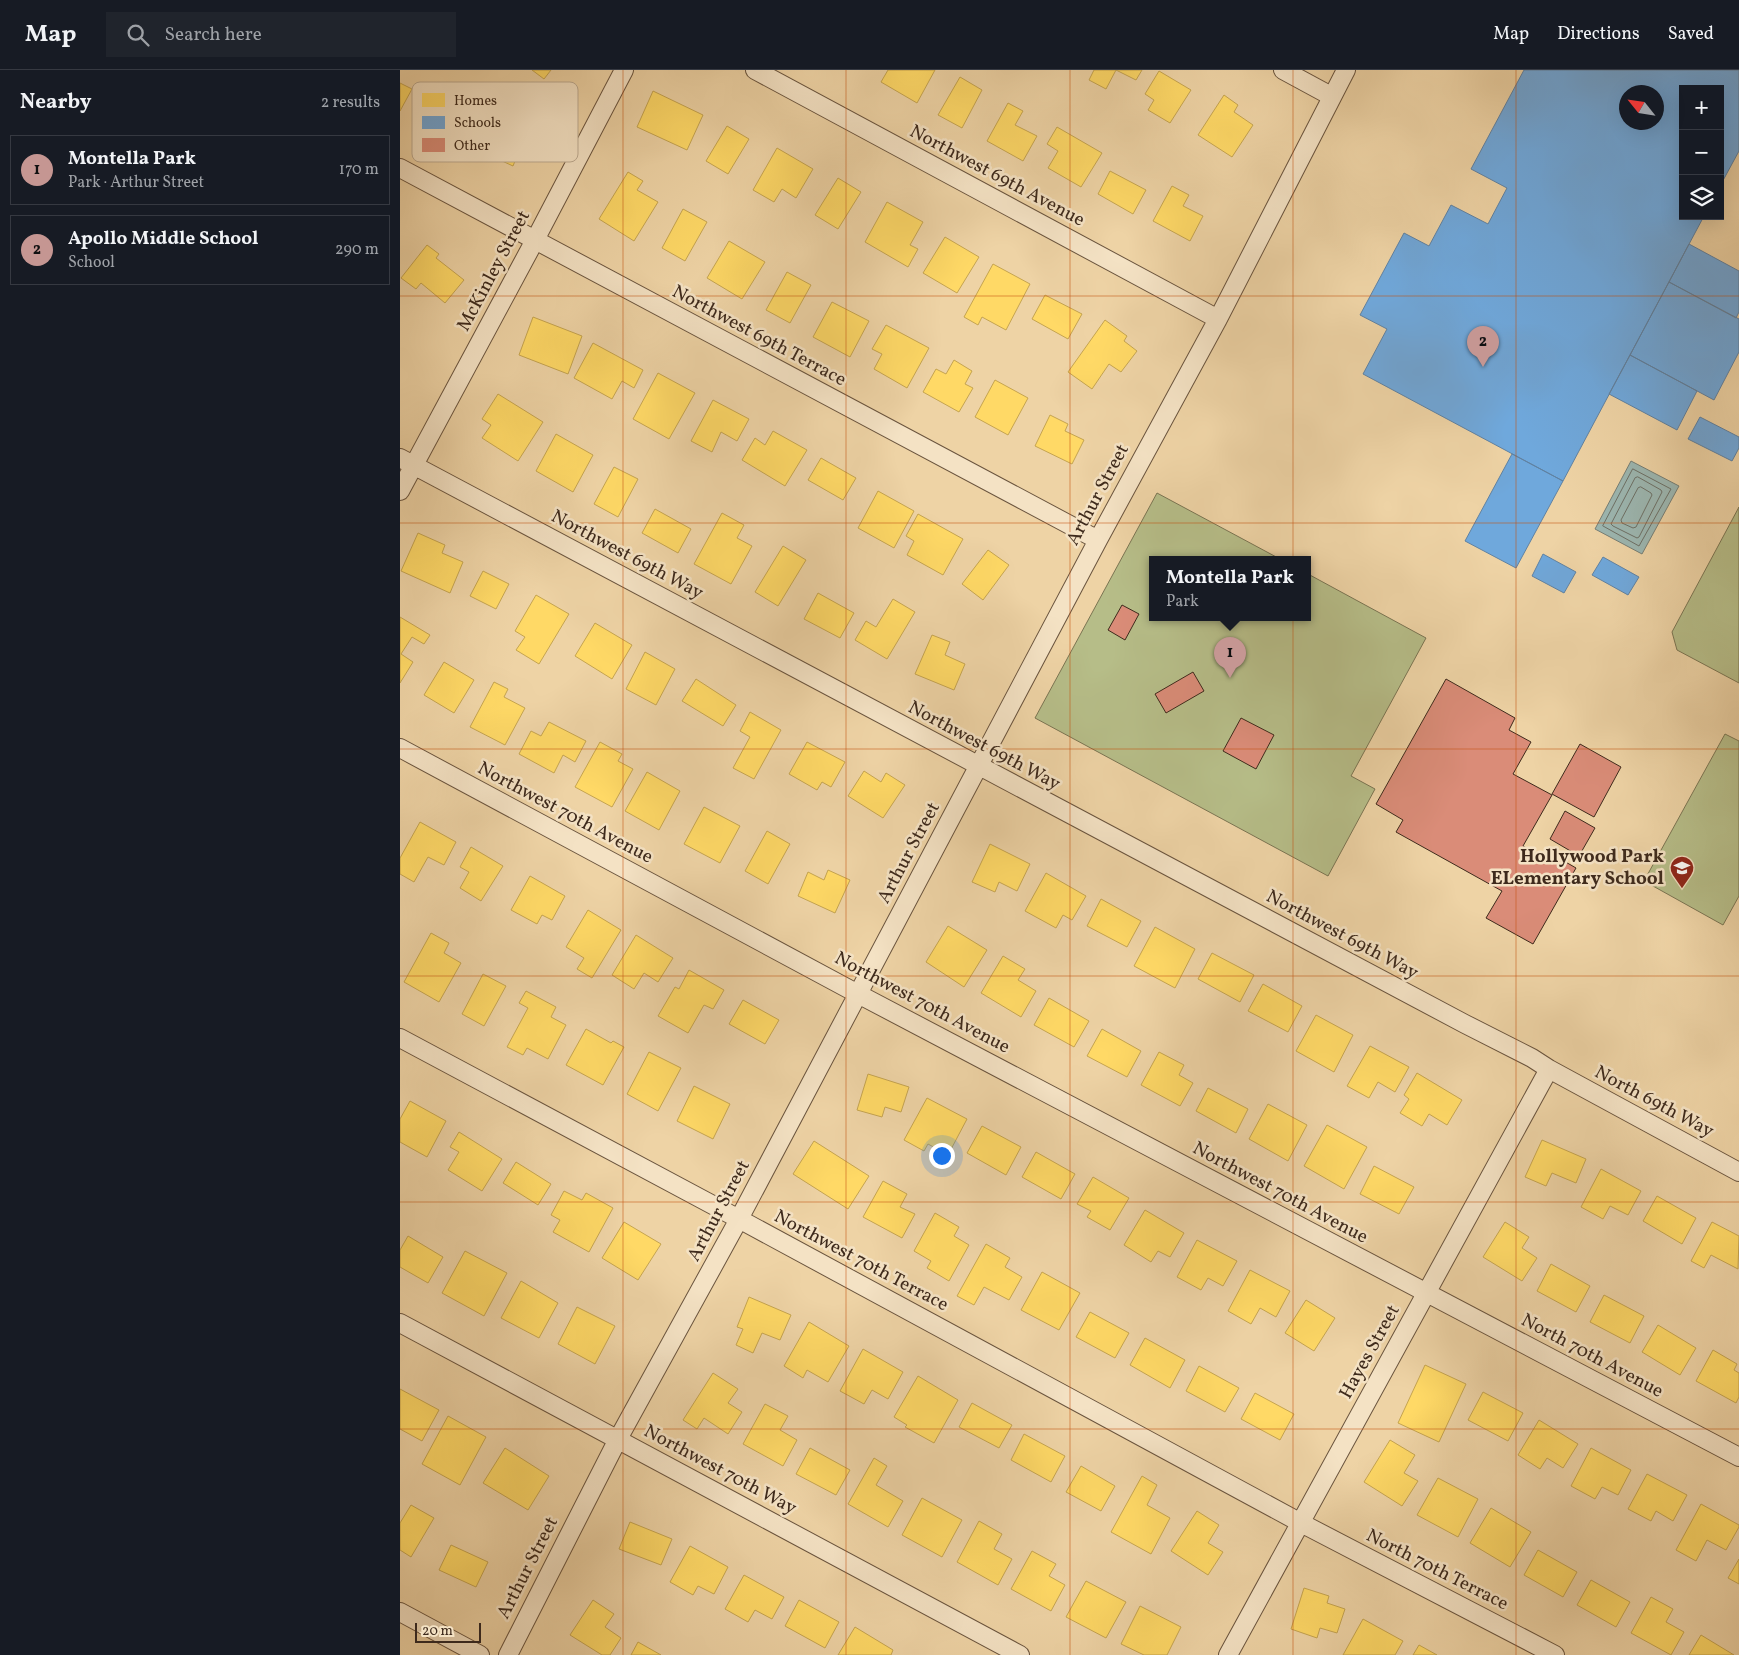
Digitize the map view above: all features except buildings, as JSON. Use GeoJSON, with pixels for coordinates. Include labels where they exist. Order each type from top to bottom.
{"type":"FeatureCollection","features":[{"type":"Feature","properties":{"kind":"street","name":"McKinley Street"},"geometry":{"type":"LineString","coordinates":[[578,158],[624,70]]}},
{"type":"Feature","properties":{"kind":"street","name":"Northwest 69th Avenue"},"geometry":{"type":"LineString","coordinates":[[755,70],[1218,319]]}},
{"type":"Feature","properties":{"kind":"street"},"geometry":{"type":"LineString","coordinates":[[1283,70],[1331,96]]}},
{"type":"Feature","properties":{"kind":"street","name":"Arthur Street"},"geometry":{"type":"LineString","coordinates":[[508,1655],[618,1439],[739,1219],[1098,540],[1218,319],[1346,70]]}},
{"type":"Feature","properties":{"kind":"street","name":"McKinley Street"},"geometry":{"type":"LineString","coordinates":[[400,491],[407,462],[535,240],[576,162]]}},
{"type":"Feature","properties":{"kind":"street","name":"Northwest 69th Terrace"},"geometry":{"type":"LineString","coordinates":[[400,168],[1098,540]]}},
{"type":"Feature","properties":{"kind":"street","name":"Northwest 69th Way"},"geometry":{"type":"LineString","coordinates":[[407,462],[979,767],[1532,1058],[1549,1069]]}},
{"type":"Feature","properties":{"kind":"street","name":"Northwest 70th Avenue"},"geometry":{"type":"LineString","coordinates":[[400,748],[858,994],[1426,1294]]}},
{"type":"Feature","properties":{"kind":"street","name":"Northwest 70th Terrace"},"geometry":{"type":"LineString","coordinates":[[400,1038],[1301,1523]]}},
{"type":"Feature","properties":{"kind":"street","name":"North 69th Way"},"geometry":{"type":"LineString","coordinates":[[1549,1069],[1739,1172]]}},
{"type":"Feature","properties":{"kind":"street","name":"Hayes Street"},"geometry":{"type":"LineString","coordinates":[[1228,1655],[1549,1069]]}},
{"type":"Feature","properties":{"kind":"street","name":"North 70th Avenue"},"geometry":{"type":"LineString","coordinates":[[1426,1294],[1739,1457]]}},
{"type":"Feature","properties":{"kind":"street","name":"Northwest 70th Way"},"geometry":{"type":"LineString","coordinates":[[400,1323],[1020,1655]]}},
{"type":"Feature","properties":{"kind":"street","name":"North 70th Terrace"},"geometry":{"type":"LineString","coordinates":[[1301,1523],[1555,1655]]}},
{"type":"Feature","properties":{"kind":"street"},"geometry":{"type":"LineString","coordinates":[[400,1612],[480,1655]]}},
{"type":"Feature","properties":{"kind":"green space"},"geometry":{"type":"Polygon","coordinates":[[[1157,493],[1274,556],[1149,556],[1149,621],[1311,621],[1311,576],[1426,638],[1351,776],[1375,789],[1328,876],[1035,718],[1157,493]]]}},
{"type":"Feature","properties":{"kind":"green space"},"geometry":{"type":"Polygon","coordinates":[[[1739,507],[1739,683],[1677,650],[1672,632],[1739,507]]]}},
{"type":"Feature","properties":{"kind":"green space"},"geometry":{"type":"Polygon","coordinates":[[[1725,734],[1739,741],[1739,896],[1723,925],[1644,881],[1725,734]]]}},
{"type":"Feature","properties":{"kind":"water"},"geometry":{"type":"Polygon","coordinates":[[[1631,461],[1679,486],[1642,554],[1595,529],[1631,461]]]}},
{"type":"Feature","properties":{"kind":"place","name":"Apollo Middle School"},"geometry":{"type":"Point","coordinates":[1483,367]}},
{"type":"Feature","properties":{"kind":"place","name":"Montella Park"},"geometry":{"type":"Point","coordinates":[1230,678]}},
{"type":"Feature","properties":{"kind":"place","name":"Hollywood Park ELementary School"},"geometry":{"type":"Point","coordinates":[1682,889]}}]}
